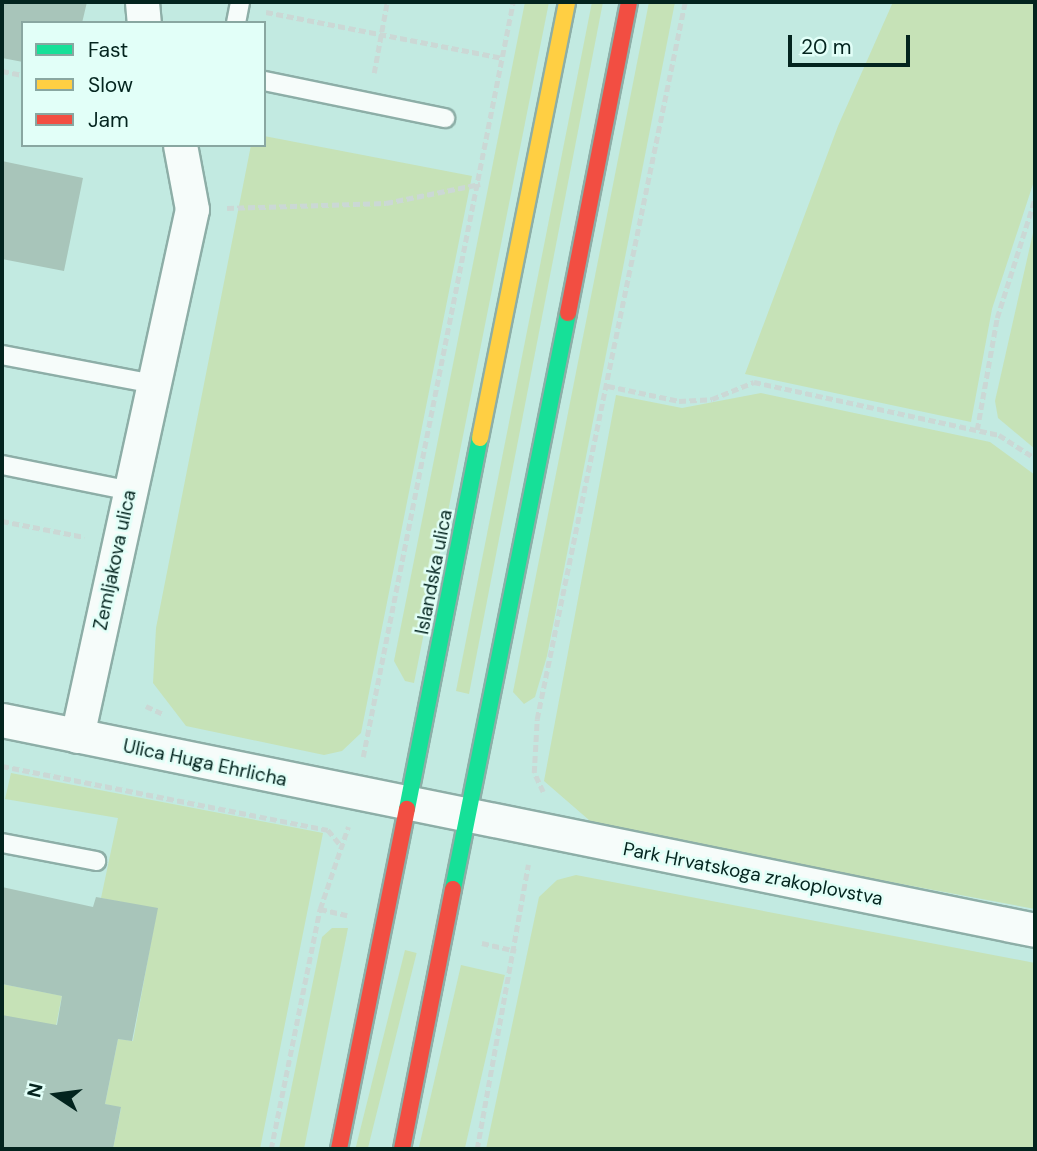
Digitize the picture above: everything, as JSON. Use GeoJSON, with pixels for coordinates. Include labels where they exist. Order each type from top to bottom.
{"type":"FeatureCollection","features":[{"type":"Feature","properties":{"kind":"street"},"geometry":{"type":"LineString","coordinates":[[142,2],[144,21]]}},
{"type":"Feature","properties":{"kind":"street","name":"Islandska ulica"},"geometry":{"type":"LineString","coordinates":[[338,1149],[567,2]]}},
{"type":"Feature","properties":{"kind":"street"},"geometry":{"type":"LineString","coordinates":[[402,1149],[470,818],[629,2]]}},
{"type":"Feature","properties":{"kind":"street","name":"Zemljakova ulica"},"geometry":{"type":"LineString","coordinates":[[77,736],[192,209],[184,148]]}},
{"type":"Feature","properties":{"kind":"street","name":"Ulica Huga Ehrlicha"},"geometry":{"type":"LineString","coordinates":[[2,720],[470,818]]}},
{"type":"Feature","properties":{"kind":"street","name":"Park Hrvatskoga zrakoplovstva"},"geometry":{"type":"LineString","coordinates":[[470,818],[1035,930]]}},
{"type":"Feature","properties":{"kind":"lane"},"geometry":{"type":"LineString","coordinates":[[266,81],[445,118]]}},
{"type":"Feature","properties":{"kind":"lane"},"geometry":{"type":"LineString","coordinates":[[2,355],[154,384]]}},
{"type":"Feature","properties":{"kind":"lane"},"geometry":{"type":"LineString","coordinates":[[2,465],[131,491]]}},
{"type":"Feature","properties":{"kind":"lane"},"geometry":{"type":"LineString","coordinates":[[2,843],[96,861]]}},
{"type":"Feature","properties":{"kind":"path"},"geometry":{"type":"LineString","coordinates":[[368,102],[387,2]]}},
{"type":"Feature","properties":{"kind":"path"},"geometry":{"type":"LineString","coordinates":[[361,763],[480,184],[513,2]]}},
{"type":"Feature","properties":{"kind":"path"},"geometry":{"type":"LineString","coordinates":[[543,793],[534,773],[537,719],[608,386],[685,2]]}},
{"type":"Feature","properties":{"kind":"path"},"geometry":{"type":"LineString","coordinates":[[238,10],[502,58]]}},
{"type":"Feature","properties":{"kind":"path"},"geometry":{"type":"LineString","coordinates":[[2,71],[21,75]]}},
{"type":"Feature","properties":{"kind":"path"},"geometry":{"type":"LineString","coordinates":[[220,209],[386,203],[480,184]]}},
{"type":"Feature","properties":{"kind":"path"},"geometry":{"type":"LineString","coordinates":[[977,430],[997,318],[1035,198]]}},
{"type":"Feature","properties":{"kind":"path"},"geometry":{"type":"LineString","coordinates":[[608,386],[679,401],[712,399],[754,382],[999,435],[1035,458]]}},
{"type":"Feature","properties":{"kind":"path"},"geometry":{"type":"LineString","coordinates":[[2,521],[85,537]]}},
{"type":"Feature","properties":{"kind":"path"},"geometry":{"type":"LineString","coordinates":[[2,766],[328,830],[343,848]]}},
{"type":"Feature","properties":{"kind":"path"},"geometry":{"type":"LineString","coordinates":[[271,1149],[320,909],[346,836]]}},
{"type":"Feature","properties":{"kind":"path"},"geometry":{"type":"LineString","coordinates":[[477,1149],[516,951],[525,880]]}},
{"type":"Feature","properties":{"kind":"path"},"geometry":{"type":"LineString","coordinates":[[320,909],[351,916]]}},
{"type":"Feature","properties":{"kind":"path"},"geometry":{"type":"LineString","coordinates":[[468,940],[516,951]]}},
{"type":"Feature","properties":{"kind":"green space"},"geometry":{"type":"Polygon","coordinates":[[[525,2],[549,2],[414,683],[405,681],[394,661],[525,2]]]}},
{"type":"Feature","properties":{"kind":"green space"},"geometry":{"type":"Polygon","coordinates":[[[592,2],[603,2],[469,694],[456,691],[592,2]]]}},
{"type":"Feature","properties":{"kind":"green space"},"geometry":{"type":"Polygon","coordinates":[[[649,2],[675,2],[547,656],[535,697],[524,704],[513,692],[649,2]]]}},
{"type":"Feature","properties":{"kind":"green space"},"geometry":{"type":"Polygon","coordinates":[[[893,2],[1035,2],[1035,178],[992,309],[971,422],[745,374],[838,126],[893,2]]]}},
{"type":"Feature","properties":{"kind":"green space"},"geometry":{"type":"Polygon","coordinates":[[[266,136],[472,176],[361,733],[342,751],[324,755],[186,726],[153,683],[156,628],[251,147],[266,147],[266,136]]]}},
{"type":"Feature","properties":{"kind":"green space"},"geometry":{"type":"Polygon","coordinates":[[[1035,224],[1035,449],[998,418],[995,401],[1035,224]]]}},
{"type":"Feature","properties":{"kind":"green space"},"geometry":{"type":"Polygon","coordinates":[[[761,393],[990,442],[1035,475],[1035,909],[597,827],[544,781],[616,395],[682,408],[761,393]]]}},
{"type":"Feature","properties":{"kind":"green space"},"geometry":{"type":"Polygon","coordinates":[[[11,773],[323,833],[260,1149],[113,1149],[121,1108],[105,1104],[118,1039],[133,1041],[157,909],[101,898],[118,818],[5,799],[11,773]]]}},
{"type":"Feature","properties":{"kind":"green space"},"geometry":{"type":"Polygon","coordinates":[[[576,875],[1035,963],[1035,1149],[486,1149],[539,897],[557,880],[576,875]]]}},
{"type":"Feature","properties":{"kind":"green space"},"geometry":{"type":"Polygon","coordinates":[[[332,928],[348,928],[304,1149],[279,1149],[322,937],[332,928]]]}},
{"type":"Feature","properties":{"kind":"green space"},"geometry":{"type":"Polygon","coordinates":[[[405,950],[417,953],[368,1149],[356,1147],[405,950]]]}},
{"type":"Feature","properties":{"kind":"green space"},"geometry":{"type":"Polygon","coordinates":[[[461,965],[505,975],[465,1149],[419,1148],[461,965]]]}},
{"type":"Feature","properties":{"kind":"green space"},"geometry":{"type":"Polygon","coordinates":[[[2,984],[62,996],[56,1026],[2,1016],[2,984]]]}},
{"type":"Feature","properties":{"kind":"building"},"geometry":{"type":"Polygon","coordinates":[[[2,2],[87,2],[82,21],[21,21],[21,62],[2,58],[2,2]]]}},
{"type":"Feature","properties":{"kind":"building"},"geometry":{"type":"Polygon","coordinates":[[[2,161],[83,178],[64,271],[2,259],[2,161]]]}},
{"type":"Feature","properties":{"kind":"building"},"geometry":{"type":"Polygon","coordinates":[[[2,887],[93,907],[96,897],[158,908],[132,1041],[118,1039],[105,1104],[121,1107],[113,1149],[2,1149],[2,1015],[57,1025],[62,996],[2,984],[2,887]]]}},
{"type":"Feature","properties":{"kind":"traffic: fast"},"geometry":{"type":"LineString","coordinates":[[453,889],[568,313]]}},
{"type":"Feature","properties":{"kind":"traffic: fast"},"geometry":{"type":"LineString","coordinates":[[407,809],[480,438]]}},
{"type":"Feature","properties":{"kind":"traffic: slow"},"geometry":{"type":"LineString","coordinates":[[480,438],[567,2]]}},
{"type":"Feature","properties":{"kind":"traffic: jam"},"geometry":{"type":"LineString","coordinates":[[568,313],[629,2]]}},
{"type":"Feature","properties":{"kind":"traffic: jam"},"geometry":{"type":"LineString","coordinates":[[339,1149],[407,809]]}},
{"type":"Feature","properties":{"kind":"traffic: jam"},"geometry":{"type":"LineString","coordinates":[[402,1149],[453,889]]}}]}
